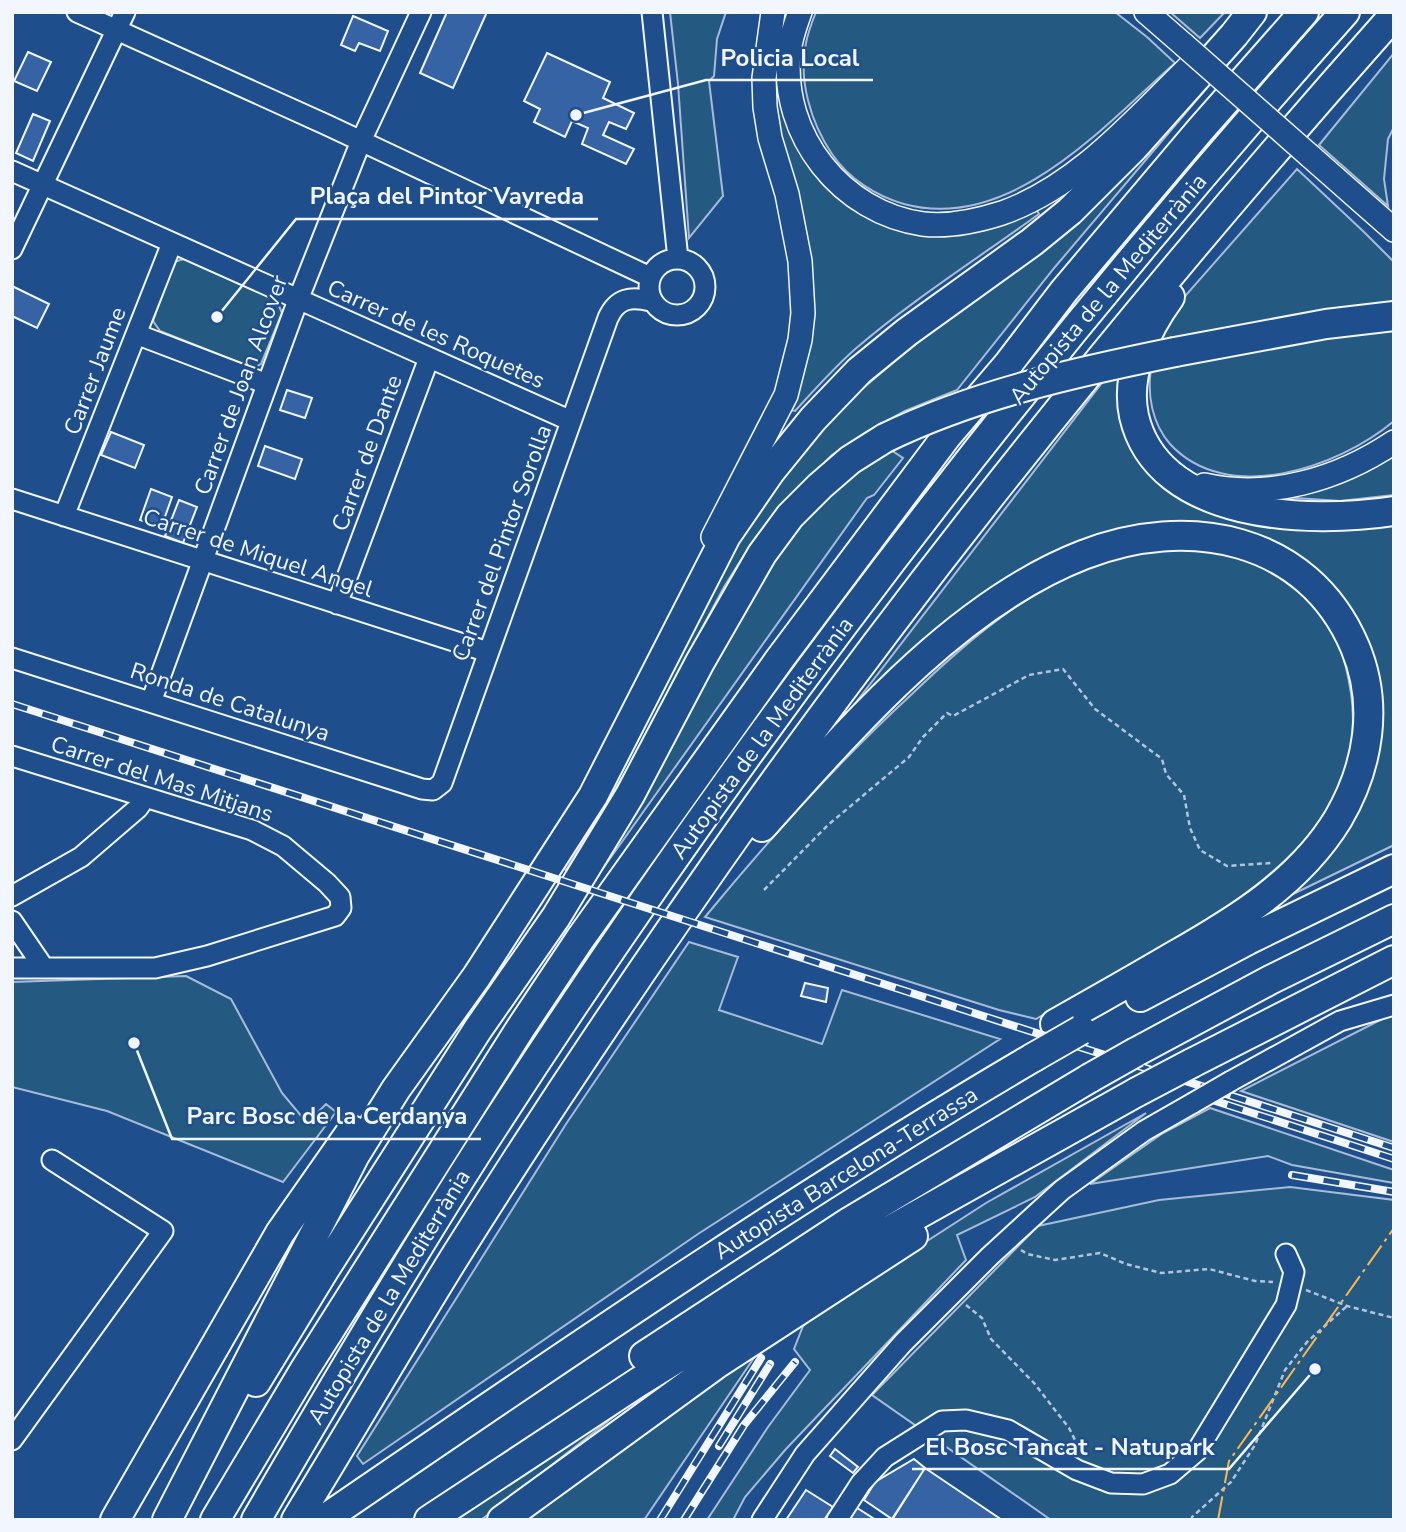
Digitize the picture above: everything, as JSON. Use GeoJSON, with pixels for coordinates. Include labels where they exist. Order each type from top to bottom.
{"type":"FeatureCollection","features":[{"type":"Feature","properties":{"kind":"highway"},"geometry":{"type":"LineString","coordinates":[[116,1520],[280,1233],[346,1138],[514,916],[555,857],[593,796],[726,536],[770,472],[838,391],[885,349],[1032,242],[1070,211],[1134,146],[1252,12]]}},
{"type":"Feature","properties":{"kind":"highway","name":"Autopista de la Mediterrània"},"geometry":{"type":"LineString","coordinates":[[215,1520],[326,1335],[520,1029],[587,929],[763,681],[946,437],[1009,363],[1063,291],[1304,12]]}},
{"type":"Feature","properties":{"kind":"highway","name":"Autopista de la Mediterrània"},"geometry":{"type":"LineString","coordinates":[[256,1520],[389,1293],[478,1151],[612,948],[806,673],[969,458],[1090,308],[1345,12]]}},
{"type":"Feature","properties":{"kind":"highway"},"geometry":{"type":"LineString","coordinates":[[310,1515],[449,1268],[531,1138],[760,803],[933,570],[1123,330],[1258,168],[1394,15]]}},
{"type":"Feature","properties":{"kind":"highway"},"geometry":{"type":"LineString","coordinates":[[1258,168],[1154,318],[1143,342],[1132,389],[1136,425],[1150,454],[1165,471],[1179,482],[1217,500],[1241,507],[1305,516],[1343,517],[1394,511]]}},
{"type":"Feature","properties":{"kind":"highway"},"geometry":{"type":"LineString","coordinates":[[175,1520],[325,1269],[478,1030],[556,917],[630,795],[700,662],[762,554],[790,516],[820,486],[850,460],[885,439],[914,424],[971,402],[1054,379],[1175,352],[1326,324],[1394,316]]}},
{"type":"Feature","properties":{"kind":"highway"},"geometry":{"type":"LineString","coordinates":[[689,906],[855,726],[974,618],[1021,585],[1108,546],[1167,534],[1213,537],[1278,559],[1313,584],[1329,601],[1352,641],[1367,684],[1368,733],[1357,779],[1336,821],[1305,861],[1270,896],[1068,1027]]}},
{"type":"Feature","properties":{"kind":"highway","name":"Autopista Barcelona-Terrassa"},"geometry":{"type":"LineString","coordinates":[[310,1515],[558,1359],[1023,1053],[1068,1027],[1394,869]]}},
{"type":"Feature","properties":{"kind":"highway"},"geometry":{"type":"LineString","coordinates":[[167,1520],[355,1155],[396,1089],[477,976],[514,916]]}},
{"type":"Feature","properties":{"kind":"highway","name":"Autopista Barcelona-Terrassa"},"geometry":{"type":"LineString","coordinates":[[407,1520],[751,1285],[944,1164],[1136,1052],[1270,980],[1394,919]]}},
{"type":"Feature","properties":{"kind":"highway"},"geometry":{"type":"LineString","coordinates":[[429,1520],[637,1383],[824,1266],[1254,1032],[1394,960]]}},
{"type":"Feature","properties":{"kind":"highway"},"geometry":{"type":"LineString","coordinates":[[502,1520],[629,1425],[739,1348],[1142,1094]]}},
{"type":"Feature","properties":{"kind":"main road"},"geometry":{"type":"LineString","coordinates":[[649,688],[660,644],[786,395],[800,340],[803,313],[800,261],[787,194],[770,138],[765,107],[764,78],[773,12]]}},
{"type":"Feature","properties":{"kind":"main road"},"geometry":{"type":"LineString","coordinates":[[800,12],[789,54],[791,96],[807,144],[819,164],[836,182],[877,211],[924,224],[948,224],[993,215],[1028,201],[1088,163],[1246,12]]}},
{"type":"Feature","properties":{"kind":"main road"},"geometry":{"type":"LineString","coordinates":[[1146,12],[1394,230]]}},
{"type":"Feature","properties":{"kind":"main road"},"geometry":{"type":"LineString","coordinates":[[1373,212],[1394,238]]}},
{"type":"Feature","properties":{"kind":"main road"},"geometry":{"type":"LineString","coordinates":[[1150,454],[1168,469],[1186,478],[1223,489],[1251,491],[1283,488],[1305,482],[1357,462],[1394,442]]}},
{"type":"Feature","properties":{"kind":"street"},"geometry":{"type":"LineString","coordinates":[[77,12],[650,276]]}},
{"type":"Feature","properties":{"kind":"street"},"geometry":{"type":"LineString","coordinates":[[12,249],[125,12]]}},
{"type":"Feature","properties":{"kind":"street","name":"Carrer de Joan Alcover"},"geometry":{"type":"LineString","coordinates":[[151,702],[298,300],[361,141],[421,12]]}},
{"type":"Feature","properties":{"kind":"street"},"geometry":{"type":"LineString","coordinates":[[652,12],[678,259]]}},
{"type":"Feature","properties":{"kind":"street","name":"Carrer de les Roquetes"},"geometry":{"type":"LineString","coordinates":[[12,172],[571,421]]}},
{"type":"Feature","properties":{"kind":"street","name":"Carrer Jaume"},"geometry":{"type":"LineString","coordinates":[[64,516],[172,243]]}},
{"type":"Feature","properties":{"kind":"street"},"geometry":{"type":"LineString","coordinates":[[678,259],[691,262],[701,271],[705,284],[704,297],[697,308],[685,315],[672,316],[660,311],[648,293],[650,276],[661,263],[678,259]]}},
{"type":"Feature","properties":{"kind":"street","name":"Carrer del Pintor Sorolla"},"geometry":{"type":"LineString","coordinates":[[433,790],[442,783],[612,309],[629,298],[651,301]]}},
{"type":"Feature","properties":{"kind":"street"},"geometry":{"type":"LineString","coordinates":[[136,334],[267,384]]}},
{"type":"Feature","properties":{"kind":"street","name":"Carrer de Dante"},"geometry":{"type":"LineString","coordinates":[[337,604],[429,358]]}},
{"type":"Feature","properties":{"kind":"street","name":"Carrer de Miquel Angel"},"geometry":{"type":"LineString","coordinates":[[12,499],[488,652]]}},
{"type":"Feature","properties":{"kind":"street","name":"Ronda de Catalunya"},"geometry":{"type":"LineString","coordinates":[[12,657],[422,789],[433,790]]}},
{"type":"Feature","properties":{"kind":"street","name":"Carrer del Mas Mitjans"},"geometry":{"type":"LineString","coordinates":[[12,756],[252,830],[283,846],[340,897],[341,908],[335,916],[207,956],[155,968],[44,968]]}},
{"type":"Feature","properties":{"kind":"street"},"geometry":{"type":"LineString","coordinates":[[12,896],[81,857],[138,808],[145,797]]}},
{"type":"Feature","properties":{"kind":"street"},"geometry":{"type":"LineString","coordinates":[[12,921],[44,968]]}},
{"type":"Feature","properties":{"kind":"street"},"geometry":{"type":"LineString","coordinates":[[12,968],[44,968]]}},
{"type":"Feature","properties":{"kind":"street"},"geometry":{"type":"LineString","coordinates":[[762,1520],[805,1454],[904,1343],[1006,1241],[1062,1190],[1144,1131],[1231,1081],[1339,1021],[1394,1005]]}},
{"type":"Feature","properties":{"kind":"street"},"geometry":{"type":"LineString","coordinates":[[12,1440],[163,1231],[52,1160]]}},
{"type":"Feature","properties":{"kind":"street"},"geometry":{"type":"LineString","coordinates":[[836,1520],[861,1483],[884,1457],[942,1421],[966,1420],[1008,1430],[1077,1469],[1111,1483],[1143,1484],[1170,1474],[1197,1451],[1286,1305],[1294,1272],[1286,1254]]}},
{"type":"Feature","properties":{"kind":"path"},"geometry":{"type":"LineString","coordinates":[[764,890],[828,825],[909,757],[923,737],[947,713],[953,716],[1029,675],[1063,669],[1096,709],[1162,759],[1166,774],[1184,795],[1190,828],[1200,850],[1227,866],[1305,861]]}},
{"type":"Feature","properties":{"kind":"path"},"geometry":{"type":"LineString","coordinates":[[1006,1241],[1027,1254],[1055,1260],[1100,1253],[1126,1264],[1161,1273],[1209,1269],[1255,1281],[1291,1284],[1347,1306],[1394,1318]]}},
{"type":"Feature","properties":{"kind":"path"},"geometry":{"type":"LineString","coordinates":[[952,1294],[982,1318],[991,1339],[1041,1392],[1069,1428],[1094,1476]]}},
{"type":"Feature","properties":{"kind":"path"},"geometry":{"type":"LineString","coordinates":[[1192,1520],[1192,1517],[1231,1482],[1255,1445],[1285,1370],[1307,1342],[1347,1306]]}},
{"type":"Feature","properties":{"kind":"shaded area"},"geometry":{"type":"Polygon","coordinates":[[[670,12],[726,12],[717,39],[714,76],[709,81],[723,196],[689,238],[678,84],[670,12]]]}},
{"type":"Feature","properties":{"kind":"shaded area"},"geometry":{"type":"Polygon","coordinates":[[[782,12],[790,12],[805,159],[820,181],[836,197],[859,211],[952,234],[986,230],[1036,209],[1039,214],[876,332],[854,350],[795,411],[789,410],[801,375],[773,74],[782,12]]]}},
{"type":"Feature","properties":{"kind":"shaded area"},"geometry":{"type":"Polygon","coordinates":[[[816,12],[1115,12],[1175,63],[1086,143],[1053,168],[1018,189],[981,203],[943,209],[904,204],[873,191],[855,179],[832,154],[818,129],[808,101],[804,72],[806,43],[816,12]]]}},
{"type":"Feature","properties":{"kind":"shaded area"},"geometry":{"type":"Polygon","coordinates":[[[1170,12],[1225,12],[1200,38],[1170,12]]]}},
{"type":"Feature","properties":{"kind":"shaded area"},"geometry":{"type":"Polygon","coordinates":[[[1394,53],[1394,127],[1388,139],[1384,179],[1388,206],[1319,145],[1394,53]]]}},
{"type":"Feature","properties":{"kind":"shaded area"},"geometry":{"type":"Polygon","coordinates":[[[1200,85],[1206,89],[1055,267],[957,390],[905,411],[866,432],[832,455],[774,514],[724,587],[626,771],[566,870],[560,867],[727,560],[775,485],[841,407],[916,343],[960,310],[1200,85]]]}},
{"type":"Feature","properties":{"kind":"shaded area"},"geometry":{"type":"Polygon","coordinates":[[[1297,169],[1394,262],[1394,303],[1159,341],[1186,295],[1297,169]]]}},
{"type":"Feature","properties":{"kind":"shaded area"},"geometry":{"type":"Polygon","coordinates":[[[187,258],[276,299],[282,313],[261,364],[253,368],[160,331],[153,321],[174,262],[187,258]]]}},
{"type":"Feature","properties":{"kind":"shaded area"},"geometry":{"type":"Polygon","coordinates":[[[1394,329],[1394,421],[1371,438],[1314,465],[1282,473],[1251,476],[1221,473],[1194,463],[1170,444],[1155,418],[1150,389],[1151,369],[1304,339],[1394,329]]]}},
{"type":"Feature","properties":{"kind":"shaded area"},"geometry":{"type":"Polygon","coordinates":[[[1121,376],[1120,408],[1126,436],[1140,461],[1161,484],[1394,522],[1394,845],[1287,897],[1362,800],[1370,784],[1378,755],[1382,727],[1382,700],[1377,673],[1358,623],[1343,600],[1305,561],[1124,533],[857,707],[854,705],[1105,379],[1121,376]]]}},
{"type":"Feature","properties":{"kind":"shaded area"},"geometry":{"type":"Polygon","coordinates":[[[888,448],[903,458],[874,495],[867,498],[594,881],[730,621],[813,503],[888,448]]]}},
{"type":"Feature","properties":{"kind":"shaded area"},"geometry":{"type":"Polygon","coordinates":[[[1394,453],[1394,495],[1340,501],[1281,497],[1394,453]]]}},
{"type":"Feature","properties":{"kind":"shaded area"},"geometry":{"type":"Polygon","coordinates":[[[1166,548],[1222,552],[1246,560],[1278,576],[1307,598],[1319,612],[1338,642],[1344,661],[1351,693],[1352,739],[1342,781],[1322,818],[1295,851],[1263,880],[1189,931],[1036,1019],[999,1010],[705,917],[831,774],[967,644],[1047,587],[1116,558],[1166,548]]]}},
{"type":"Feature","properties":{"kind":"shaded area"},"geometry":{"type":"Polygon","coordinates":[[[689,942],[738,957],[719,1010],[822,1044],[842,990],[1000,1039],[698,1234],[363,1464],[357,1456],[566,1124],[689,942]]]}},
{"type":"Feature","properties":{"kind":"shaded area"},"geometry":{"type":"Polygon","coordinates":[[[186,976],[231,999],[282,1093],[307,1123],[326,1104],[336,1112],[283,1182],[107,1111],[12,1087],[12,982],[186,976]]]}},
{"type":"Feature","properties":{"kind":"shaded area"},"geometry":{"type":"Polygon","coordinates":[[[1394,1015],[1394,1142],[1241,1091],[1388,1016],[1394,1015]]]}},
{"type":"Feature","properties":{"kind":"shaded area"},"geometry":{"type":"Polygon","coordinates":[[[1210,1108],[1394,1170],[1394,1183],[1292,1165],[1268,1156],[1090,1184],[1163,1133],[1210,1108]]]}},
{"type":"Feature","properties":{"kind":"shaded area"},"geometry":{"type":"Polygon","coordinates":[[[1146,1113],[1035,1197],[957,1235],[966,1260],[786,1449],[745,1497],[733,1520],[707,1520],[768,1427],[810,1370],[794,1349],[803,1326],[814,1314],[986,1203],[1146,1113]]]}},
{"type":"Feature","properties":{"kind":"shaded area"},"geometry":{"type":"Polygon","coordinates":[[[1290,1187],[1394,1200],[1394,1520],[1051,1520],[872,1395],[1038,1226],[1159,1200],[1290,1187]]]}},
{"type":"Feature","properties":{"kind":"shaded area"},"geometry":{"type":"Polygon","coordinates":[[[760,1349],[644,1520],[526,1520],[660,1419],[760,1349]]]}},
{"type":"Feature","properties":{"kind":"shaded area"},"geometry":{"type":"Polygon","coordinates":[[[652,1387],[481,1520],[451,1520],[652,1387]]]}},
{"type":"Feature","properties":{"kind":"building"},"geometry":{"type":"Polygon","coordinates":[[[447,12],[487,12],[453,88],[420,73],[447,12]]]}},
{"type":"Feature","properties":{"kind":"building"},"geometry":{"type":"Polygon","coordinates":[[[353,16],[388,31],[380,51],[359,43],[355,51],[341,45],[353,16]]]}},
{"type":"Feature","properties":{"kind":"building"},"geometry":{"type":"Polygon","coordinates":[[[28,52],[51,62],[37,91],[14,81],[28,52]]]}},
{"type":"Feature","properties":{"kind":"building"},"geometry":{"type":"Polygon","coordinates":[[[547,53],[610,82],[603,98],[634,113],[626,129],[609,122],[603,135],[634,149],[626,164],[582,144],[588,128],[572,121],[565,137],[534,122],[540,109],[524,101],[547,53]]]}},
{"type":"Feature","properties":{"kind":"building"},"geometry":{"type":"Polygon","coordinates":[[[33,114],[50,121],[33,161],[16,153],[33,114]]]}},
{"type":"Feature","properties":{"kind":"building"},"geometry":{"type":"Polygon","coordinates":[[[12,286],[49,304],[37,328],[12,316],[12,286]]]}},
{"type":"Feature","properties":{"kind":"building"},"geometry":{"type":"Polygon","coordinates":[[[287,390],[312,398],[305,418],[280,410],[287,390]]]}},
{"type":"Feature","properties":{"kind":"building"},"geometry":{"type":"Polygon","coordinates":[[[111,432],[144,445],[135,468],[101,455],[111,432]]]}},
{"type":"Feature","properties":{"kind":"building"},"geometry":{"type":"Polygon","coordinates":[[[265,446],[302,459],[295,479],[258,466],[265,446]]]}},
{"type":"Feature","properties":{"kind":"building"},"geometry":{"type":"Polygon","coordinates":[[[151,489],[172,497],[161,528],[140,520],[151,489]]]}},
{"type":"Feature","properties":{"kind":"building"},"geometry":{"type":"Polygon","coordinates":[[[179,500],[197,507],[183,543],[165,536],[179,500]]]}},
{"type":"Feature","properties":{"kind":"building"},"geometry":{"type":"Polygon","coordinates":[[[805,983],[828,988],[826,1002],[801,996],[805,983]]]}},
{"type":"Feature","properties":{"kind":"building"},"geometry":{"type":"Polygon","coordinates":[[[835,1449],[858,1467],[853,1473],[830,1456],[835,1449]]]}},
{"type":"Feature","properties":{"kind":"building"},"geometry":{"type":"Polygon","coordinates":[[[914,1459],[925,1468],[892,1519],[864,1500],[875,1482],[914,1459]]]}},
{"type":"Feature","properties":{"kind":"building"},"geometry":{"type":"Polygon","coordinates":[[[925,1468],[1002,1520],[892,1520],[925,1468]]]}},
{"type":"Feature","properties":{"kind":"building"},"geometry":{"type":"Polygon","coordinates":[[[806,1490],[833,1507],[824,1520],[786,1520],[806,1490]]]}},
{"type":"Feature","properties":{"kind":"building"},"geometry":{"type":"Polygon","coordinates":[[[854,1506],[876,1520],[854,1520],[847,1515],[854,1506]]]}},
{"type":"Feature","properties":{"kind":"railway"},"geometry":{"type":"LineString","coordinates":[[12,704],[1394,1148]]}},
{"type":"Feature","properties":{"kind":"railway"},"geometry":{"type":"LineString","coordinates":[[1197,1095],[1394,1159]]}},
{"type":"Feature","properties":{"kind":"railway"},"geometry":{"type":"LineString","coordinates":[[1292,1175],[1394,1192]]}},
{"type":"Feature","properties":{"kind":"railway"},"geometry":{"type":"LineString","coordinates":[[660,1520],[761,1358]]}},
{"type":"Feature","properties":{"kind":"railway"},"geometry":{"type":"LineString","coordinates":[[684,1520],[744,1425],[795,1362]]}},
{"type":"Feature","properties":{"kind":"railway"},"geometry":{"type":"LineString","coordinates":[[719,1446],[770,1364]]}},
{"type":"Feature","properties":{"kind":"power"},"geometry":{"type":"LineString","coordinates":[[1218,1520],[1229,1461],[1394,1228]]}},
{"type":"Feature","properties":{"kind":"place","name":"Policia Local"},"geometry":{"type":"Point","coordinates":[576,115]}},
{"type":"Feature","properties":{"kind":"place","name":"Plaça del Pintor Vayreda"},"geometry":{"type":"Point","coordinates":[217,317]}},
{"type":"Feature","properties":{"kind":"place","name":"Parc Bosc de la Cerdanya"},"geometry":{"type":"Point","coordinates":[134,1043]}},
{"type":"Feature","properties":{"kind":"place","name":"El Bosc Tancat - Natupark"},"geometry":{"type":"Point","coordinates":[1315,1369]}}]}
